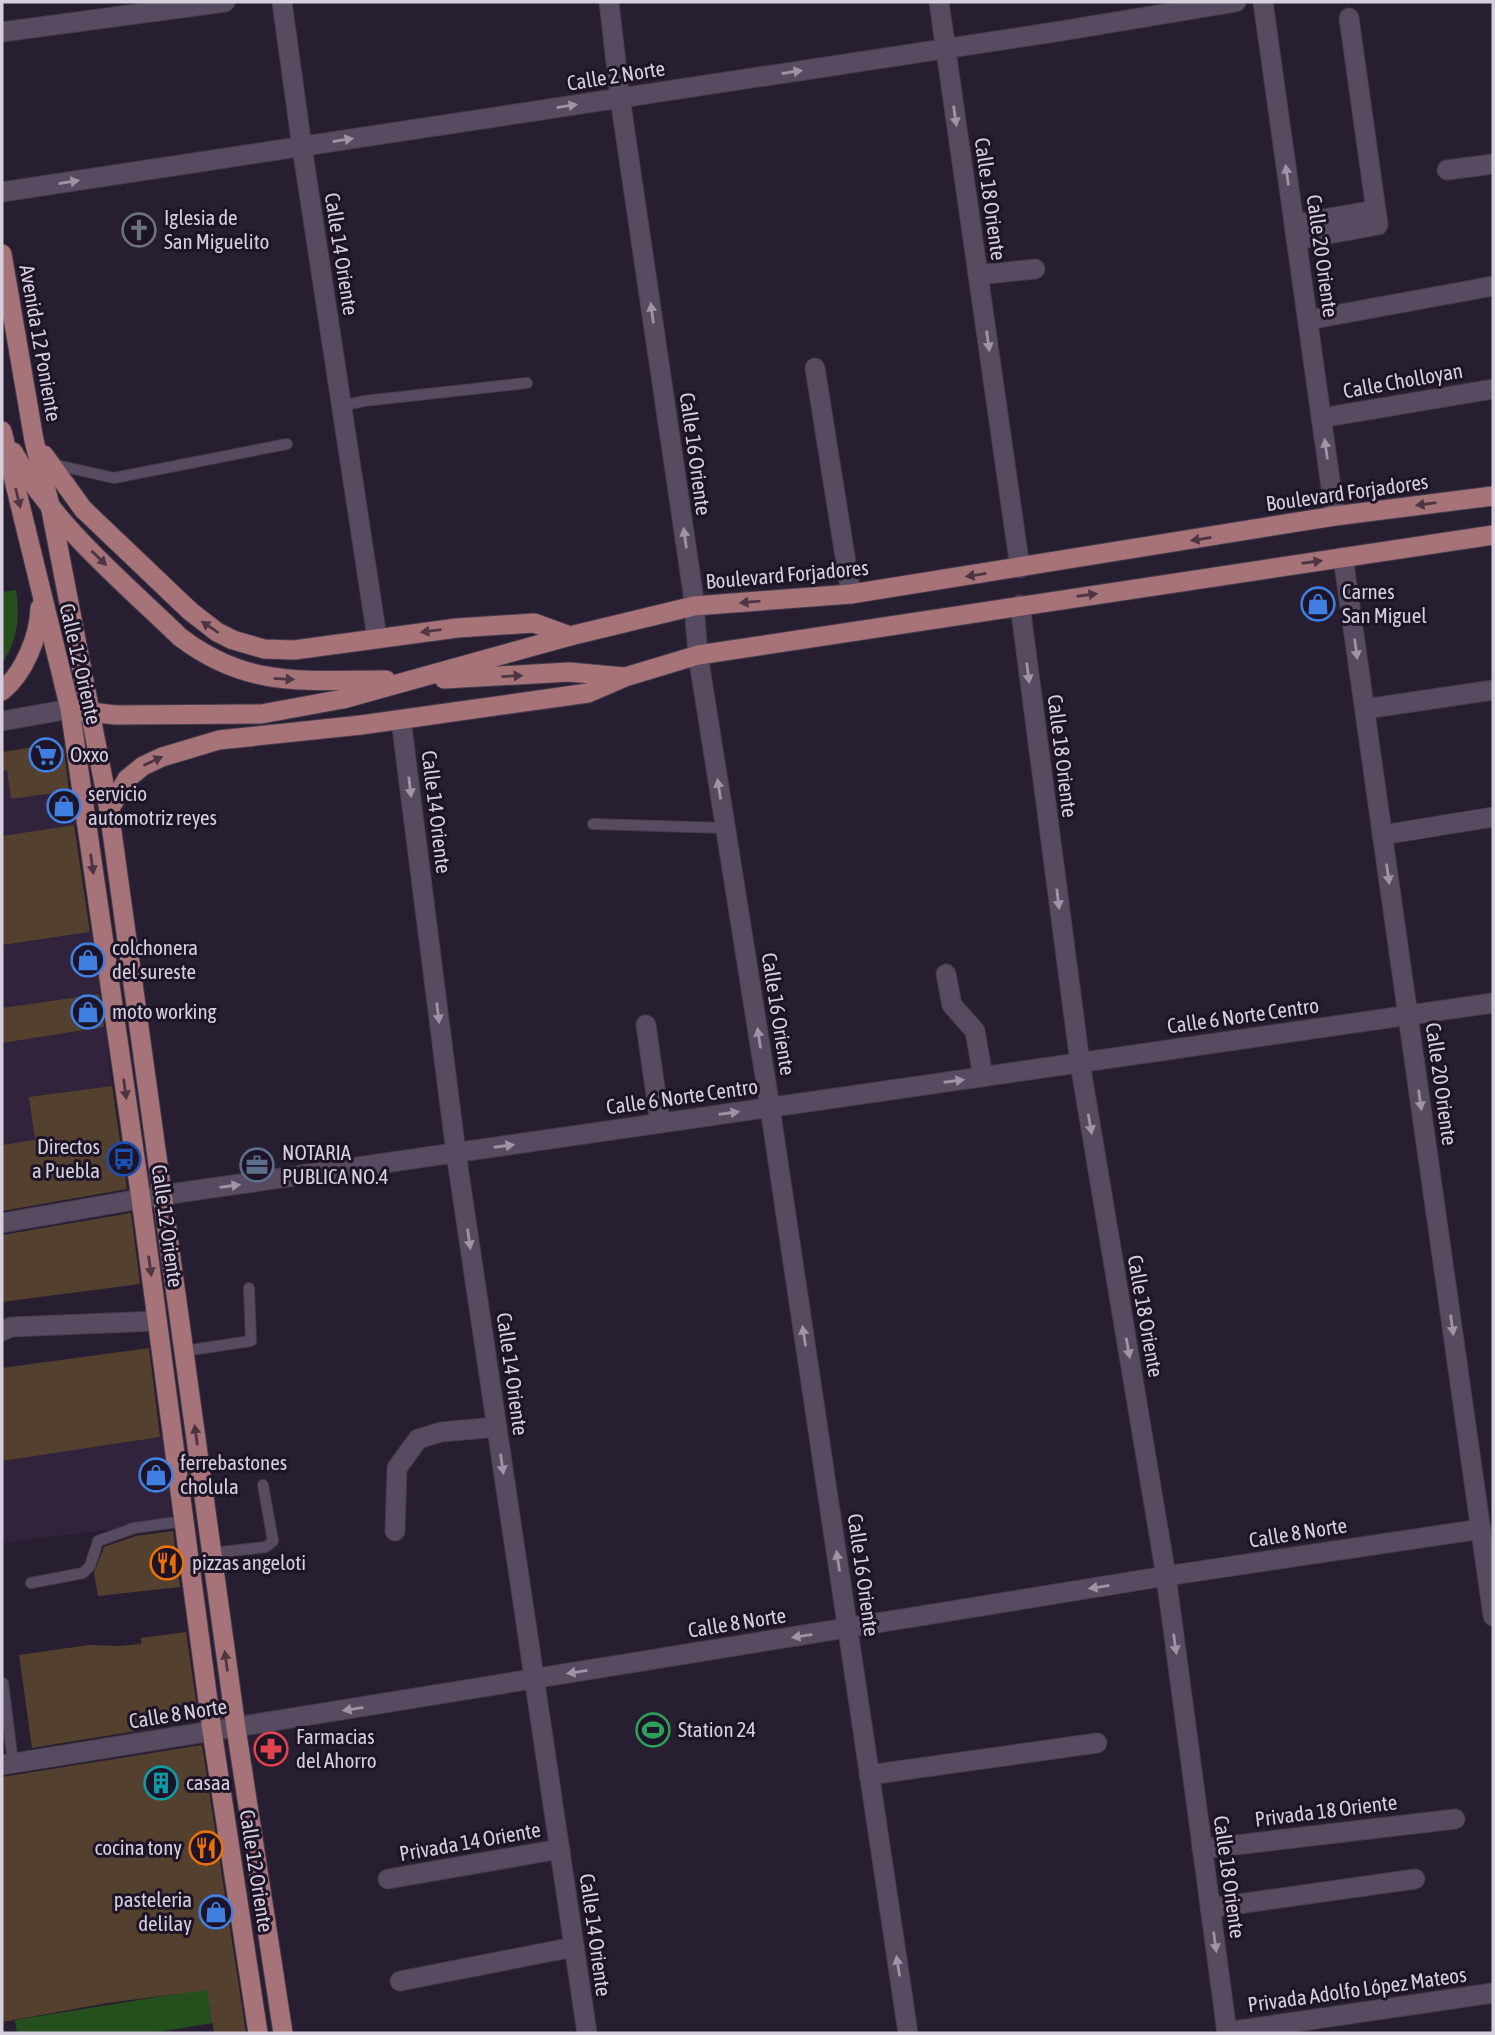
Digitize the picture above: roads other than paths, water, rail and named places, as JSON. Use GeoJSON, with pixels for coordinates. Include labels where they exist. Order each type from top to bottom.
{"type":"FeatureCollection","features":[{"type":"Feature","properties":{"kind":"main road","name":"Avenida 12 Poniente"},"geometry":{"type":"LineString","coordinates":[[2,254],[34,440]]}},
{"type":"Feature","properties":{"kind":"main road"},"geometry":{"type":"LineString","coordinates":[[2,430],[23,469],[51,510],[180,636],[218,662],[240,671],[281,680],[407,681],[569,672],[625,677]]}},
{"type":"Feature","properties":{"kind":"main road","name":"Calle 12 Oriente"},"geometry":{"type":"LineString","coordinates":[[2,430],[69,709],[141,1199],[212,1731],[258,2033]]}},
{"type":"Feature","properties":{"kind":"main road"},"geometry":{"type":"LineString","coordinates":[[34,440],[83,509],[190,611],[217,632],[249,646],[279,650],[457,628],[534,623],[570,636]]}},
{"type":"Feature","properties":{"kind":"main road","name":"Calle 12 Oriente"},"geometry":{"type":"LineString","coordinates":[[34,440],[51,510],[109,810],[236,1728],[283,2033]]}},
{"type":"Feature","properties":{"kind":"main road","name":"Boulevard Forjadores"},"geometry":{"type":"LineString","coordinates":[[69,709],[92,714],[261,714],[343,699],[570,636],[694,606],[851,594],[1335,516],[1493,496]]}},
{"type":"Feature","properties":{"kind":"main road"},"geometry":{"type":"LineString","coordinates":[[109,810],[127,779],[153,760],[219,740],[401,720],[588,693],[625,677],[698,655],[1493,535]]}},
{"type":"Feature","properties":{"kind":"main road"},"geometry":{"type":"LineString","coordinates":[[2,691],[19,671],[36,634],[41,593]]}},
{"type":"Feature","properties":{"kind":"street"},"geometry":{"type":"LineString","coordinates":[[2,32],[225,2]]}},
{"type":"Feature","properties":{"kind":"street","name":"Calle 14 Oriente"},"geometry":{"type":"LineString","coordinates":[[282,2],[377,638]]}},
{"type":"Feature","properties":{"kind":"street","name":"Calle 16 Oriente"},"geometry":{"type":"LineString","coordinates":[[609,2],[620,98],[694,606],[698,655],[770,1108],[908,2033]]}},
{"type":"Feature","properties":{"kind":"street","name":"Calle 18 Oriente"},"geometry":{"type":"LineString","coordinates":[[939,2],[1020,568]]}},
{"type":"Feature","properties":{"kind":"street","name":"Calle 2 Norte"},"geometry":{"type":"LineString","coordinates":[[2,192],[1236,2]]}},
{"type":"Feature","properties":{"kind":"street","name":"Calle 20 Oriente"},"geometry":{"type":"LineString","coordinates":[[1263,2],[1335,516]]}},
{"type":"Feature","properties":{"kind":"street"},"geometry":{"type":"LineString","coordinates":[[1295,232],[1378,225],[1349,18]]}},
{"type":"Feature","properties":{"kind":"street"},"geometry":{"type":"LineString","coordinates":[[1447,170],[1493,164]]}},
{"type":"Feature","properties":{"kind":"street"},"geometry":{"type":"LineString","coordinates":[[978,275],[1035,269]]}},
{"type":"Feature","properties":{"kind":"street"},"geometry":{"type":"LineString","coordinates":[[1308,320],[1493,286]]}},
{"type":"Feature","properties":{"kind":"street"},"geometry":{"type":"LineString","coordinates":[[815,368],[851,594]]}},
{"type":"Feature","properties":{"kind":"street","name":"Calle Cholloyan"},"geometry":{"type":"LineString","coordinates":[[1321,418],[1493,389]]}},
{"type":"Feature","properties":{"kind":"street","name":"Calle 20 Oriente"},"geometry":{"type":"LineString","coordinates":[[1343,557],[1408,1015],[1484,1478],[1481,1529],[1493,1616]]}},
{"type":"Feature","properties":{"kind":"street","name":"Calle 18 Oriente"},"geometry":{"type":"LineString","coordinates":[[1020,606],[1080,1063],[1166,1576],[1227,2033]]}},
{"type":"Feature","properties":{"kind":"street"},"geometry":{"type":"LineString","coordinates":[[1364,709],[1493,690]]}},
{"type":"Feature","properties":{"kind":"street"},"geometry":{"type":"LineString","coordinates":[[2,721],[69,709]]}},
{"type":"Feature","properties":{"kind":"street","name":"Calle 14 Oriente"},"geometry":{"type":"LineString","coordinates":[[401,720],[456,1153],[587,2033]]}},
{"type":"Feature","properties":{"kind":"street"},"geometry":{"type":"LineString","coordinates":[[1382,835],[1493,817]]}},
{"type":"Feature","properties":{"kind":"street"},"geometry":{"type":"LineString","coordinates":[[946,974],[952,1005],[975,1031],[983,1077]]}},
{"type":"Feature","properties":{"kind":"street","name":"Calle 6 Norte Centro"},"geometry":{"type":"LineString","coordinates":[[2,1223],[163,1195],[1493,1003]]}},
{"type":"Feature","properties":{"kind":"street"},"geometry":{"type":"LineString","coordinates":[[646,1025],[660,1123]]}},
{"type":"Feature","properties":{"kind":"street"},"geometry":{"type":"LineString","coordinates":[[2,1331],[11,1327],[157,1321]]}},
{"type":"Feature","properties":{"kind":"street"},"geometry":{"type":"LineString","coordinates":[[395,1531],[397,1468],[418,1439],[442,1432],[497,1427]]}},
{"type":"Feature","properties":{"kind":"street","name":"Calle 8 Norte"},"geometry":{"type":"LineString","coordinates":[[7,1764],[1166,1576],[1481,1529]]}},
{"type":"Feature","properties":{"kind":"street"},"geometry":{"type":"LineString","coordinates":[[869,1775],[1097,1743]]}},
{"type":"Feature","properties":{"kind":"street","name":"Privada 18 Oriente"},"geometry":{"type":"LineString","coordinates":[[1202,1849],[1455,1819]]}},
{"type":"Feature","properties":{"kind":"street","name":"Privada 14 Oriente"},"geometry":{"type":"LineString","coordinates":[[388,1879],[560,1849]]}},
{"type":"Feature","properties":{"kind":"street"},"geometry":{"type":"LineString","coordinates":[[1210,1908],[1415,1879]]}},
{"type":"Feature","properties":{"kind":"street"},"geometry":{"type":"LineString","coordinates":[[400,1981],[574,1947]]}},
{"type":"Feature","properties":{"kind":"street","name":"Privada Adolfo López Mateos"},"geometry":{"type":"LineString","coordinates":[[1227,2033],[1493,1993]]}},
{"type":"Feature","properties":{"kind":"lane"},"geometry":{"type":"LineString","coordinates":[[342,406],[364,401],[527,383]]}},
{"type":"Feature","properties":{"kind":"lane"},"geometry":{"type":"LineString","coordinates":[[49,463],[114,478],[287,444]]}},
{"type":"Feature","properties":{"kind":"lane"},"geometry":{"type":"LineString","coordinates":[[593,824],[725,828]]}},
{"type":"Feature","properties":{"kind":"lane"},"geometry":{"type":"LineString","coordinates":[[184,1351],[251,1341],[249,1288]]}},
{"type":"Feature","properties":{"kind":"lane"},"geometry":{"type":"LineString","coordinates":[[212,1553],[266,1547],[273,1541],[263,1485]]}},
{"type":"Feature","properties":{"kind":"lane"},"geometry":{"type":"LineString","coordinates":[[31,1583],[83,1573],[90,1566],[98,1541],[134,1528],[184,1521]]}},
{"type":"Feature","properties":{"kind":"lane"},"geometry":{"type":"LineString","coordinates":[[3,1683],[7,1764]]}},
{"type":"Feature","properties":{"kind":"place","name":"Iglesia de San Miguelito"},"geometry":{"type":"Point","coordinates":[139,230]}},
{"type":"Feature","properties":{"kind":"place","name":"Carnes San Miguel"},"geometry":{"type":"Point","coordinates":[1318,604]}},
{"type":"Feature","properties":{"kind":"place","name":"Oxxo"},"geometry":{"type":"Point","coordinates":[46,755]}},
{"type":"Feature","properties":{"kind":"place","name":"servicio automotriz reyes"},"geometry":{"type":"Point","coordinates":[64,806]}},
{"type":"Feature","properties":{"kind":"place","name":"colchonera del sureste"},"geometry":{"type":"Point","coordinates":[88,960]}},
{"type":"Feature","properties":{"kind":"place","name":"moto working"},"geometry":{"type":"Point","coordinates":[88,1012]}},
{"type":"Feature","properties":{"kind":"place","name":"Directos a Puebla"},"geometry":{"type":"Point","coordinates":[124,1159]}},
{"type":"Feature","properties":{"kind":"place","name":"NOTARIA PUBLICA NO.4"},"geometry":{"type":"Point","coordinates":[257,1165]}},
{"type":"Feature","properties":{"kind":"place","name":"ferrebastones cholula"},"geometry":{"type":"Point","coordinates":[156,1475]}},
{"type":"Feature","properties":{"kind":"place","name":"pizzas angeloti"},"geometry":{"type":"Point","coordinates":[167,1563]}},
{"type":"Feature","properties":{"kind":"place","name":"Station 24"},"geometry":{"type":"Point","coordinates":[653,1730]}},
{"type":"Feature","properties":{"kind":"place","name":"Farmacias del Ahorro"},"geometry":{"type":"Point","coordinates":[271,1749]}},
{"type":"Feature","properties":{"kind":"place","name":"casaa"},"geometry":{"type":"Point","coordinates":[161,1783]}},
{"type":"Feature","properties":{"kind":"place","name":"cocina tony"},"geometry":{"type":"Point","coordinates":[206,1848]}},
{"type":"Feature","properties":{"kind":"place","name":"pasteleria delilay"},"geometry":{"type":"Point","coordinates":[216,1912]}}]}
